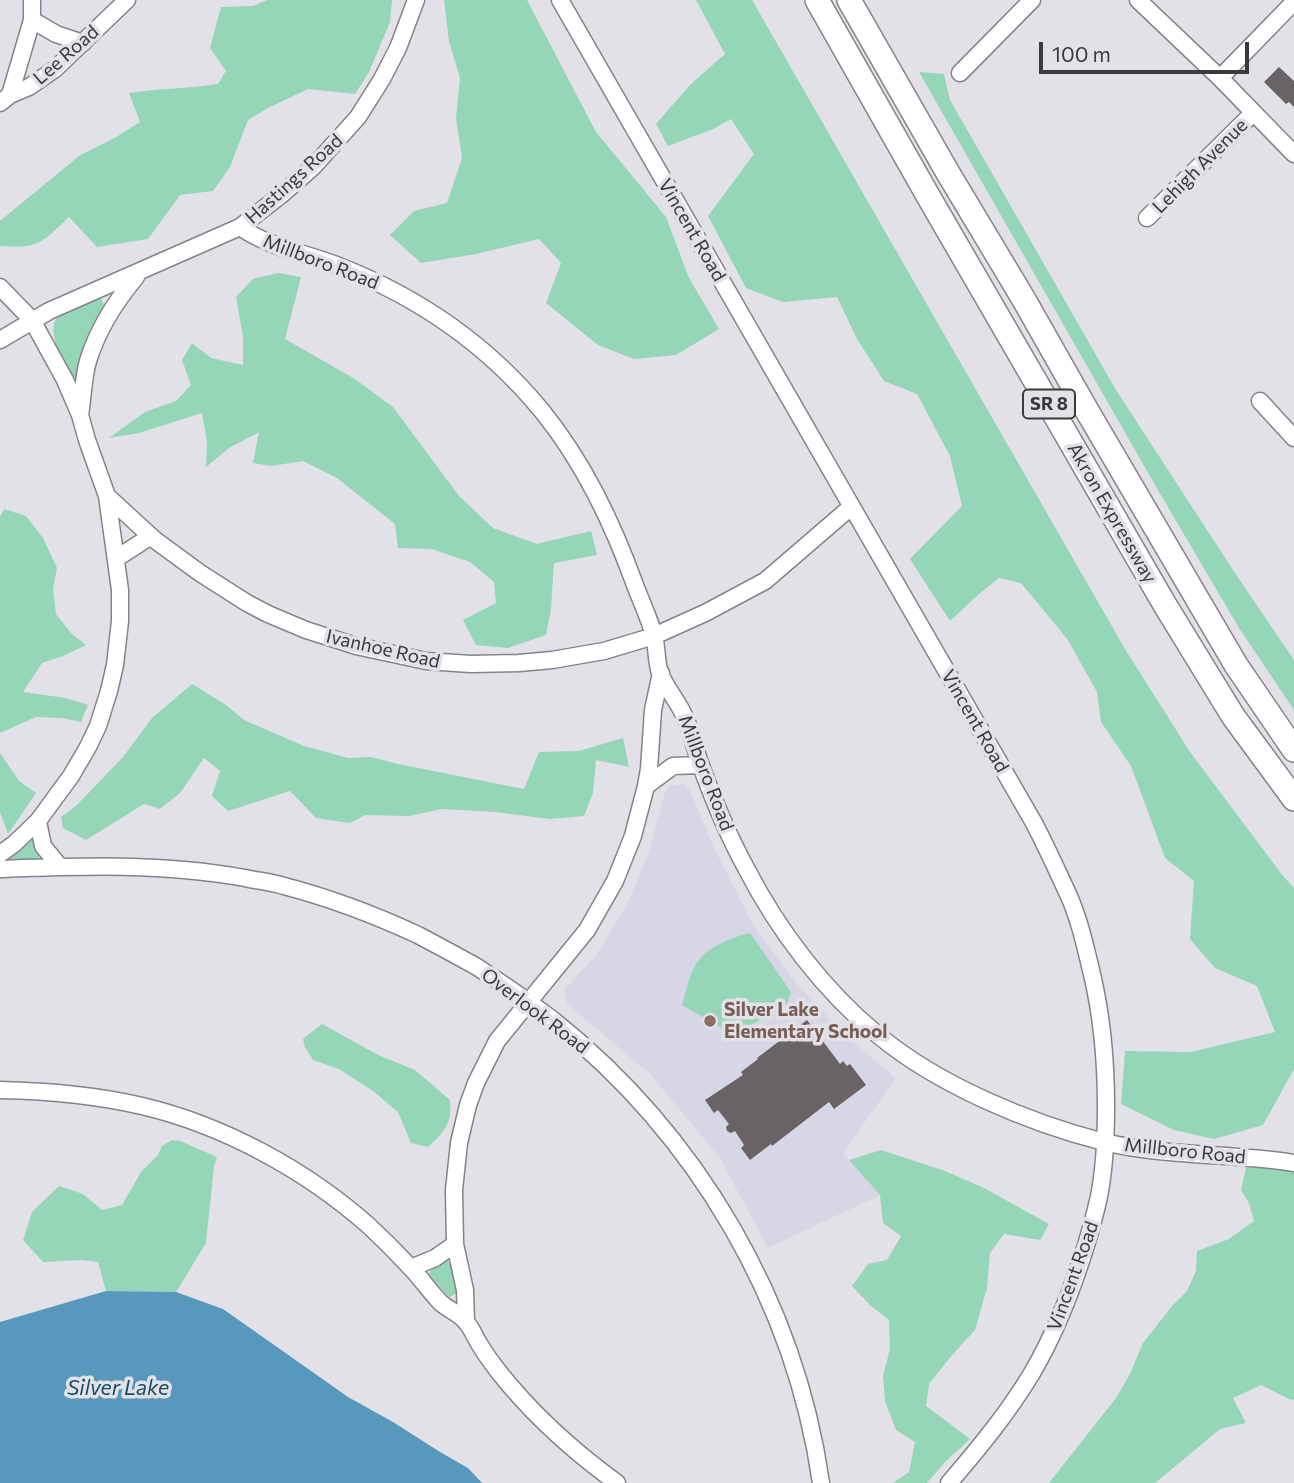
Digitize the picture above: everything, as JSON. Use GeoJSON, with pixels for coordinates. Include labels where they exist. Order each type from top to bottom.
{"type":"FeatureCollection","features":[{"type":"Feature","properties":{"kind":"highway","name":"Akron Expressway"},"geometry":{"type":"LineString","coordinates":[[817,0],[1171,616],[1233,716],[1294,799]]}},
{"type":"Feature","properties":{"kind":"highway","name":"Akron Expressway"},"geometry":{"type":"LineString","coordinates":[[849,0],[1236,665],[1294,750]]}},
{"type":"Feature","properties":{"kind":"street"},"geometry":{"type":"LineString","coordinates":[[5,99],[32,20],[32,0]]}},
{"type":"Feature","properties":{"kind":"street","name":"Lee Road"},"geometry":{"type":"LineString","coordinates":[[5,99],[38,81],[67,58],[127,0]]}},
{"type":"Feature","properties":{"kind":"street","name":"Hastings Road"},"geometry":{"type":"LineString","coordinates":[[0,340],[49,311],[240,228],[281,195],[314,166],[358,117],[398,48],[416,0]]}},
{"type":"Feature","properties":{"kind":"street","name":"Vincent Road"},"geometry":{"type":"LineString","coordinates":[[560,0],[1034,823],[1069,895],[1087,953],[1105,1054],[1106,1142],[1095,1215],[1077,1275],[1033,1371],[1009,1409],[949,1483]]}},
{"type":"Feature","properties":{"kind":"street"},"geometry":{"type":"LineString","coordinates":[[960,73],[1032,0]]}},
{"type":"Feature","properties":{"kind":"street"},"geometry":{"type":"LineString","coordinates":[[1138,0],[1294,154]]}},
{"type":"Feature","properties":{"kind":"street"},"geometry":{"type":"LineString","coordinates":[[1220,78],[1294,2]]}},
{"type":"Feature","properties":{"kind":"street"},"geometry":{"type":"LineString","coordinates":[[32,20],[56,34],[83,43]]}},
{"type":"Feature","properties":{"kind":"street","name":"Lehigh Avenue"},"geometry":{"type":"LineString","coordinates":[[1147,218],[1253,113]]}},
{"type":"Feature","properties":{"kind":"street","name":"Millboro Road"},"geometry":{"type":"LineString","coordinates":[[240,228],[266,242],[331,262],[405,296],[453,326],[503,369],[540,409],[596,492],[623,552],[654,636],[660,673],[684,714],[701,765],[733,842],[765,902],[809,966],[845,1006],[905,1055],[974,1094],[1056,1129],[1150,1151],[1294,1163]]}},
{"type":"Feature","properties":{"kind":"street","name":"Hastings Road"},"geometry":{"type":"LineString","coordinates":[[80,415],[87,362],[102,324],[117,299],[143,270]]}},
{"type":"Feature","properties":{"kind":"street"},"geometry":{"type":"LineString","coordinates":[[0,287],[32,320],[65,380],[80,415],[86,440],[107,496],[120,583],[120,621],[115,665],[98,726],[71,776],[38,821],[14,844],[0,853]]}},
{"type":"Feature","properties":{"kind":"street"},"geometry":{"type":"LineString","coordinates":[[1260,401],[1294,438]]}},
{"type":"Feature","properties":{"kind":"street","name":"Ivanhoe Road"},"geometry":{"type":"LineString","coordinates":[[107,496],[151,536],[200,573],[268,614],[356,646],[397,656],[447,663],[552,660],[604,651],[654,636],[765,582],[851,507]]}},
{"type":"Feature","properties":{"kind":"street"},"geometry":{"type":"LineString","coordinates":[[117,558],[151,536]]}},
{"type":"Feature","properties":{"kind":"street"},"geometry":{"type":"LineString","coordinates":[[466,1322],[466,1290],[455,1244],[455,1170],[468,1105],[497,1041],[587,930],[615,881],[633,836],[646,786],[653,710],[660,673]]}},
{"type":"Feature","properties":{"kind":"street"},"geometry":{"type":"LineString","coordinates":[[646,786],[673,766],[701,765]]}},
{"type":"Feature","properties":{"kind":"street"},"geometry":{"type":"LineString","coordinates":[[38,821],[43,846],[60,867]]}},
{"type":"Feature","properties":{"kind":"street","name":"Overlook Road"},"geometry":{"type":"LineString","coordinates":[[0,870],[128,866],[192,870],[282,885],[364,912],[418,935],[469,962],[529,1002],[577,1040],[632,1092],[687,1158],[726,1215],[758,1275],[786,1340],[810,1423],[821,1483]]}},
{"type":"Feature","properties":{"kind":"street"},"geometry":{"type":"LineString","coordinates":[[0,1090],[74,1094],[171,1114],[236,1139],[290,1168],[368,1225],[441,1302],[466,1322],[481,1347],[517,1394],[562,1439],[617,1483]]}},
{"type":"Feature","properties":{"kind":"street"},"geometry":{"type":"LineString","coordinates":[[411,1268],[435,1258],[455,1244]]}},
{"type":"Feature","properties":{"kind":"shaded area","name":"Silver Lake Elementary School"},"geometry":{"type":"Polygon","coordinates":[[[684,784],[690,790],[713,846],[753,925],[797,984],[848,1038],[896,1078],[843,1153],[880,1195],[768,1248],[720,1158],[650,1074],[567,1004],[565,989],[596,955],[626,907],[649,852],[668,786],[684,784]]]}},
{"type":"Feature","properties":{"kind":"green space"},"geometry":{"type":"Polygon","coordinates":[[[267,0],[392,0],[390,22],[369,72],[355,94],[308,89],[248,120],[230,167],[213,191],[180,195],[148,239],[97,247],[69,217],[46,238],[32,245],[0,246],[0,221],[79,156],[140,122],[129,93],[218,84],[226,71],[210,48],[221,7],[253,6],[267,0]]]}},
{"type":"Feature","properties":{"kind":"green space"},"geometry":{"type":"Polygon","coordinates":[[[444,0],[527,0],[596,132],[666,217],[689,278],[719,329],[676,355],[634,359],[598,345],[546,303],[561,263],[539,239],[476,254],[421,263],[390,235],[414,211],[447,203],[462,158],[456,118],[460,78],[449,41],[444,0]]]}},
{"type":"Feature","properties":{"kind":"green space"},"geometry":{"type":"Polygon","coordinates":[[[696,0],[752,0],[1125,649],[1190,752],[1294,888],[1294,1069],[1263,1125],[1214,1139],[1174,1130],[1121,1104],[1125,1051],[1191,1052],[1275,1032],[1257,986],[1215,968],[1190,939],[1194,881],[1165,858],[1131,766],[1101,722],[1097,692],[1068,640],[1021,583],[999,578],[950,621],[910,559],[962,506],[950,456],[917,394],[884,381],[857,339],[837,297],[783,302],[746,288],[708,216],[754,154],[731,119],[713,129],[668,146],[656,124],[690,85],[725,54],[696,0]]]}},
{"type":"Feature","properties":{"kind":"green space"},"geometry":{"type":"Polygon","coordinates":[[[919,72],[944,74],[950,100],[1116,390],[1294,660],[1294,710],[1239,628],[919,72]]]}},
{"type":"Feature","properties":{"kind":"green space"},"geometry":{"type":"Polygon","coordinates":[[[278,273],[301,277],[285,339],[355,379],[393,407],[459,496],[493,528],[537,544],[591,531],[597,555],[554,563],[546,635],[508,648],[476,645],[463,620],[496,603],[494,582],[470,562],[432,549],[398,548],[395,524],[337,478],[303,461],[271,466],[253,463],[259,432],[229,448],[206,467],[207,442],[202,413],[139,433],[109,438],[145,412],[176,401],[191,385],[182,360],[192,343],[211,358],[243,365],[243,337],[236,297],[253,279],[278,273]]]}},
{"type":"Feature","properties":{"kind":"green space"},"geometry":{"type":"Polygon","coordinates":[[[100,297],[104,311],[75,377],[70,375],[57,346],[54,324],[57,317],[100,297]]]}},
{"type":"Feature","properties":{"kind":"green space"},"geometry":{"type":"Polygon","coordinates":[[[4,509],[26,516],[43,538],[57,568],[53,589],[56,614],[71,633],[86,645],[42,663],[23,692],[66,698],[88,705],[81,722],[36,717],[0,733],[0,517],[4,509]]]}},
{"type":"Feature","properties":{"kind":"green space"},"geometry":{"type":"Polygon","coordinates":[[[192,684],[244,720],[304,746],[348,758],[371,757],[524,789],[539,752],[579,751],[623,738],[629,767],[596,760],[593,793],[584,816],[550,819],[442,809],[409,816],[365,815],[350,823],[316,818],[290,791],[228,811],[212,796],[220,771],[204,758],[180,793],[160,809],[144,804],[86,840],[63,828],[61,817],[76,806],[123,757],[152,718],[192,684]]]}},
{"type":"Feature","properties":{"kind":"green space"},"geometry":{"type":"Polygon","coordinates":[[[0,753],[19,781],[36,793],[8,834],[0,812],[0,753]]]}},
{"type":"Feature","properties":{"kind":"green space"},"geometry":{"type":"Polygon","coordinates":[[[30,837],[38,848],[39,861],[11,862],[10,858],[30,837]]]}},
{"type":"Feature","properties":{"kind":"green space"},"geometry":{"type":"Polygon","coordinates":[[[750,933],[791,992],[787,1004],[734,1035],[682,1005],[698,961],[710,949],[750,933]]]}},
{"type":"Feature","properties":{"kind":"green space"},"geometry":{"type":"Polygon","coordinates":[[[322,1024],[378,1055],[415,1070],[450,1100],[450,1115],[439,1137],[428,1147],[411,1143],[398,1112],[373,1091],[339,1069],[313,1060],[303,1039],[322,1024]]]}},
{"type":"Feature","properties":{"kind":"green space"},"geometry":{"type":"Polygon","coordinates":[[[172,1140],[217,1157],[206,1243],[176,1292],[106,1291],[98,1262],[43,1262],[23,1240],[32,1212],[59,1186],[83,1194],[102,1210],[122,1205],[141,1172],[158,1155],[162,1146],[172,1140]]]}},
{"type":"Feature","properties":{"kind":"green space"},"geometry":{"type":"Polygon","coordinates":[[[881,1150],[945,1171],[984,1188],[1049,1224],[1040,1240],[1004,1234],[990,1253],[987,1288],[975,1330],[929,1384],[926,1406],[970,1439],[927,1483],[893,1483],[909,1472],[915,1442],[896,1430],[885,1401],[883,1376],[890,1349],[889,1320],[852,1286],[868,1264],[887,1260],[901,1236],[883,1223],[880,1195],[849,1160],[881,1150]]]}},
{"type":"Feature","properties":{"kind":"green space"},"geometry":{"type":"Polygon","coordinates":[[[1273,1167],[1294,1171],[1294,1399],[1261,1385],[1233,1398],[1246,1423],[1220,1429],[1155,1483],[1049,1483],[1116,1398],[1143,1343],[1187,1291],[1196,1271],[1197,1251],[1229,1239],[1254,1221],[1249,1203],[1241,1190],[1246,1168],[1273,1167]]]}},
{"type":"Feature","properties":{"kind":"green space"},"geometry":{"type":"Polygon","coordinates":[[[447,1260],[451,1265],[457,1289],[450,1297],[429,1274],[447,1260]]]}},
{"type":"Feature","properties":{"kind":"water","name":"Silver Lake"},"geometry":{"type":"Polygon","coordinates":[[[106,1291],[176,1292],[223,1309],[348,1397],[468,1468],[482,1483],[0,1483],[0,1322],[106,1291]]]}},
{"type":"Feature","properties":{"kind":"building"},"geometry":{"type":"Polygon","coordinates":[[[1279,67],[1294,81],[1294,107],[1289,102],[1286,104],[1264,82],[1279,67]]]}},
{"type":"Feature","properties":{"kind":"building"},"geometry":{"type":"Polygon","coordinates":[[[807,1020],[840,1064],[843,1061],[847,1066],[850,1064],[866,1085],[834,1109],[829,1102],[750,1160],[741,1148],[744,1145],[735,1131],[727,1131],[729,1124],[718,1110],[714,1113],[705,1100],[743,1075],[741,1072],[757,1058],[807,1020]]]}},
{"type":"Feature","properties":{"kind":"place","name":"Silver Lake Elementary School"},"geometry":{"type":"Point","coordinates":[710,1021]}}]}
